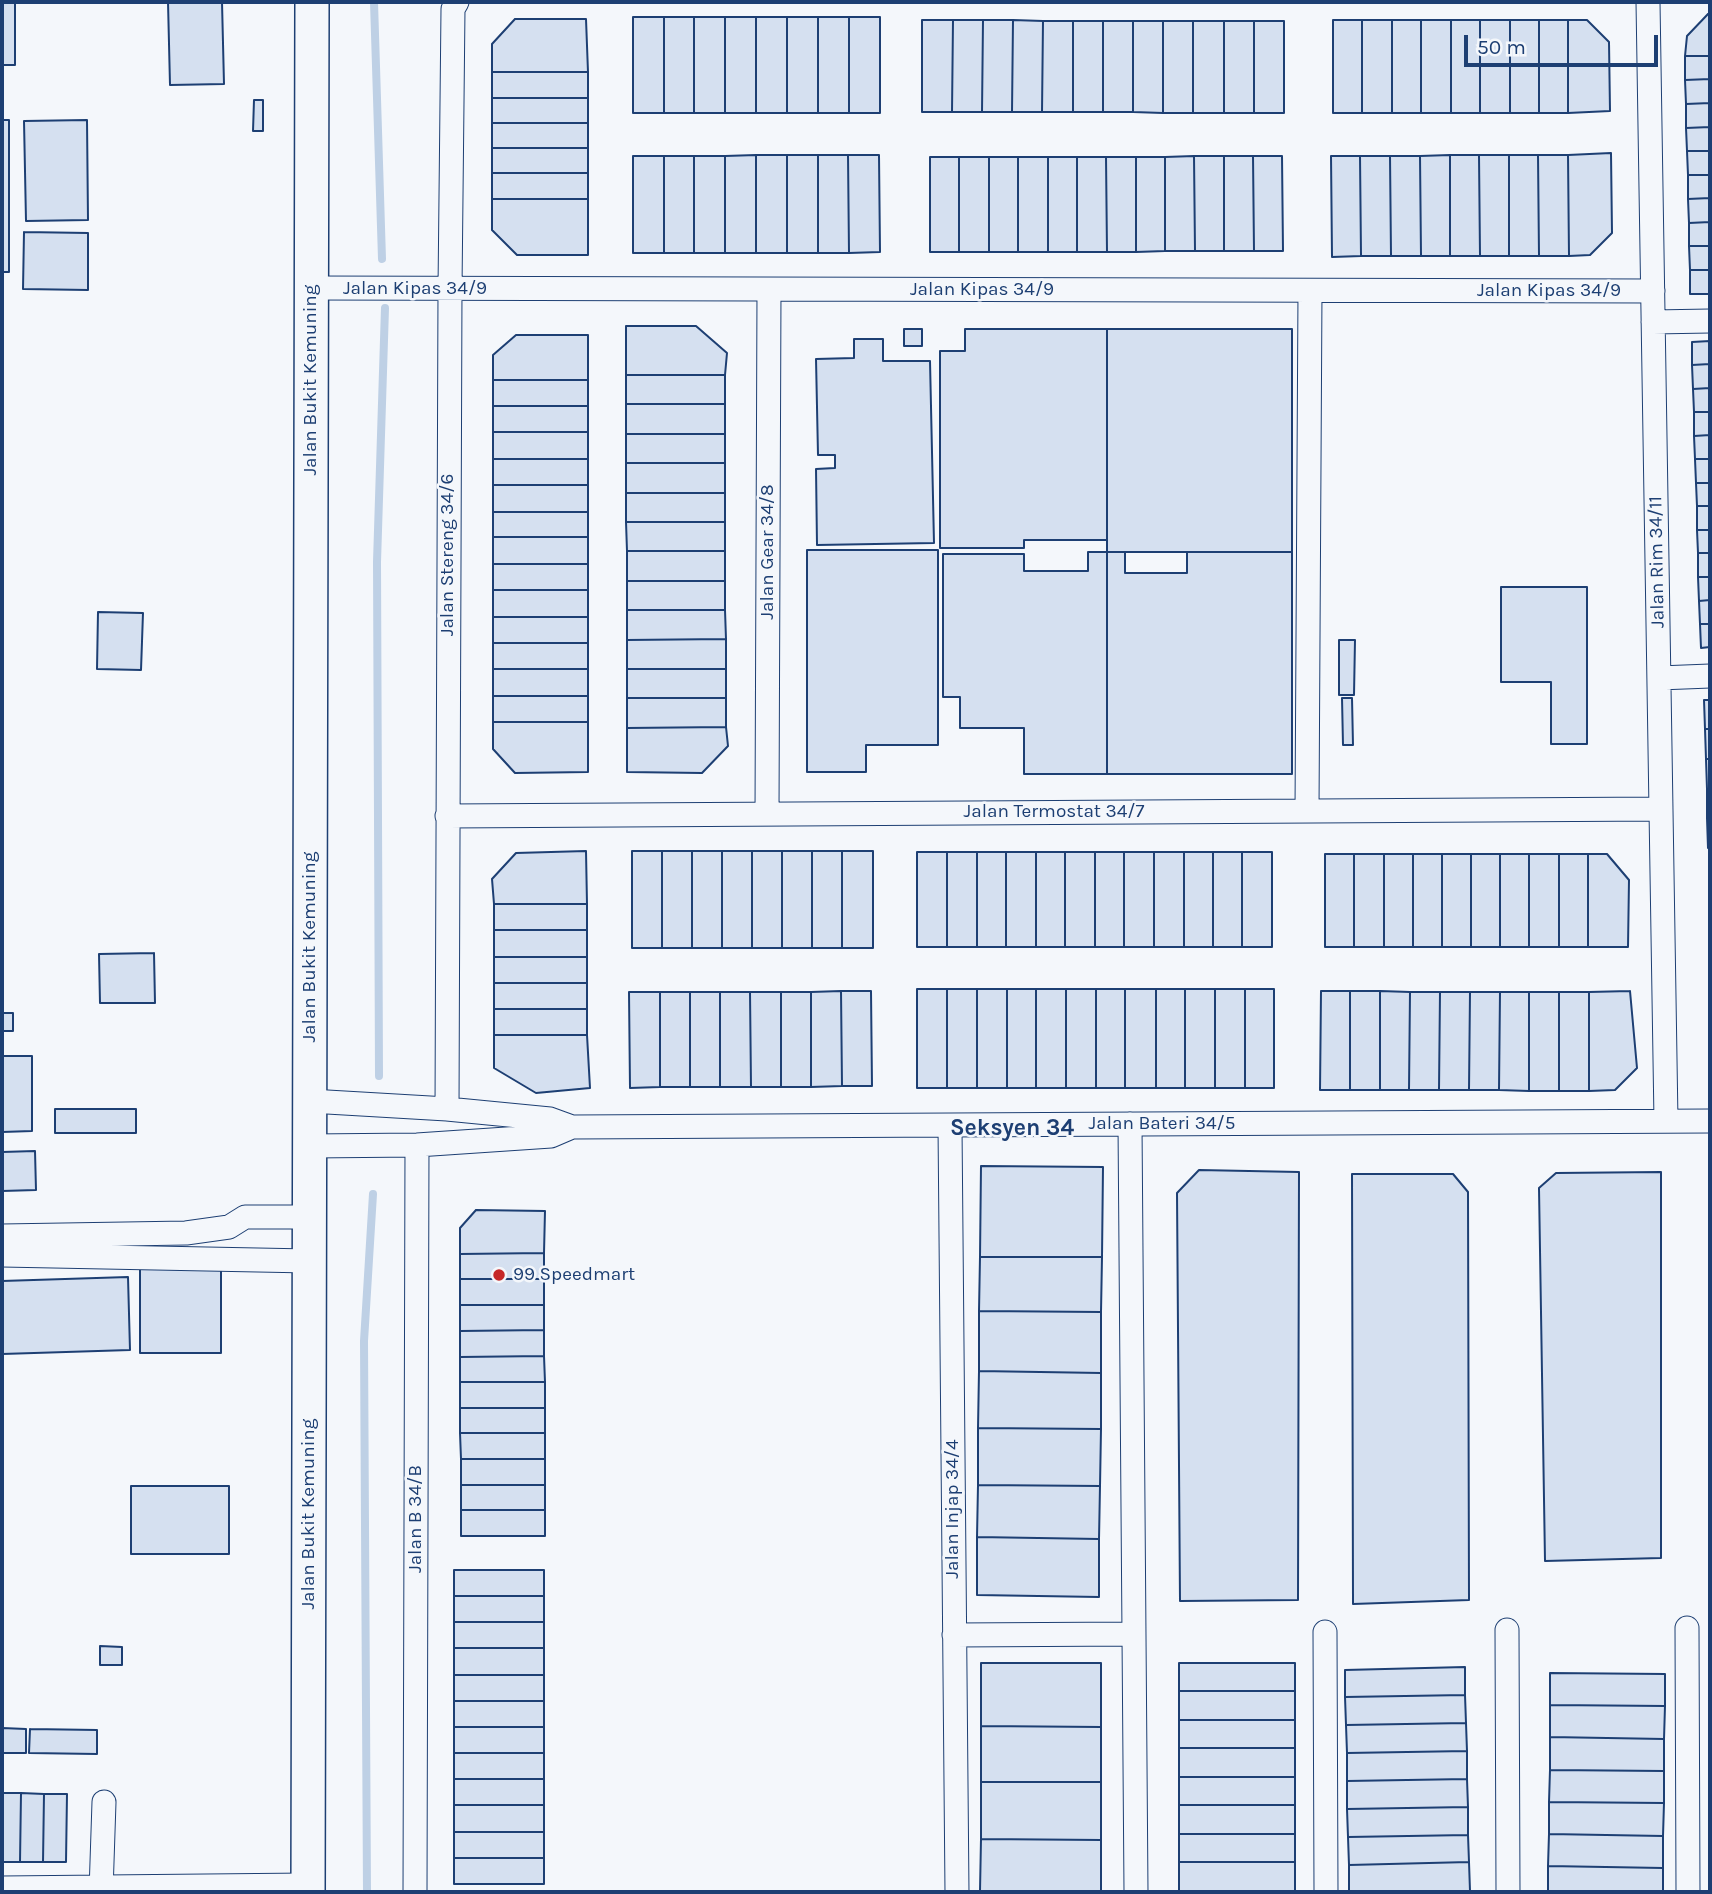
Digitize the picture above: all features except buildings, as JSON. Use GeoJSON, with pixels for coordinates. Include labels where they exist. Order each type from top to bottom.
{"type":"FeatureCollection","features":[{"type":"Feature","properties":{"kind":"main road","name":"Jalan Bukit Kemuning"},"geometry":{"type":"LineString","coordinates":[[308,1889],[312,2]]}},
{"type":"Feature","properties":{"kind":"street","name":"Jalan Stereng 34/6"},"geometry":{"type":"LineString","coordinates":[[447,1109],[450,289],[453,9],[457,2]]}},
{"type":"Feature","properties":{"kind":"street","name":"Jalan Rim 34/11"},"geometry":{"type":"LineString","coordinates":[[1648,2],[1666,1121]]}},
{"type":"Feature","properties":{"kind":"street","name":"Jalan Kipas 34/9"},"geometry":{"type":"LineString","coordinates":[[311,288],[1653,291]]}},
{"type":"Feature","properties":{"kind":"street","name":"Jalan Gear 34/8"},"geometry":{"type":"LineString","coordinates":[[767,814],[769,290]]}},
{"type":"Feature","properties":{"kind":"street"},"geometry":{"type":"LineString","coordinates":[[1307,811],[1310,290]]}},
{"type":"Feature","properties":{"kind":"street"},"geometry":{"type":"LineString","coordinates":[[1653,322],[1710,321]]}},
{"type":"Feature","properties":{"kind":"street"},"geometry":{"type":"LineString","coordinates":[[1659,678],[1710,676]]}},
{"type":"Feature","properties":{"kind":"street","name":"Jalan Termostat 34/7"},"geometry":{"type":"LineString","coordinates":[[447,816],[1661,809]]}},
{"type":"Feature","properties":{"kind":"street"},"geometry":{"type":"LineString","coordinates":[[310,1101],[447,1109],[550,1119],[572,1127]]}},
{"type":"Feature","properties":{"kind":"street","name":"Jalan Bateri 34/5"},"geometry":{"type":"LineString","coordinates":[[572,1127],[1710,1121]]}},
{"type":"Feature","properties":{"kind":"street"},"geometry":{"type":"LineString","coordinates":[[1130,1124],[1136,1892]]}},
{"type":"Feature","properties":{"kind":"street","name":"Jalan Injap 34/4"},"geometry":{"type":"LineString","coordinates":[[950,1126],[957,1892]]}},
{"type":"Feature","properties":{"kind":"street"},"geometry":{"type":"LineString","coordinates":[[310,1146],[417,1146],[551,1136],[572,1127]]}},
{"type":"Feature","properties":{"kind":"street","name":"Jalan B 34/B"},"geometry":{"type":"LineString","coordinates":[[415,1892],[417,1146]]}},
{"type":"Feature","properties":{"kind":"street"},"geometry":{"type":"LineString","coordinates":[[2,1236],[186,1233],[229,1227],[245,1217],[310,1217]]}},
{"type":"Feature","properties":{"kind":"street"},"geometry":{"type":"LineString","coordinates":[[2,1255],[309,1261]]}},
{"type":"Feature","properties":{"kind":"street"},"geometry":{"type":"LineString","coordinates":[[1687,1628],[1688,1892]]}},
{"type":"Feature","properties":{"kind":"street"},"geometry":{"type":"LineString","coordinates":[[1507,1630],[1508,1892]]}},
{"type":"Feature","properties":{"kind":"street"},"geometry":{"type":"LineString","coordinates":[[1325,1632],[1326,1892]]}},
{"type":"Feature","properties":{"kind":"street"},"geometry":{"type":"LineString","coordinates":[[954,1635],[1134,1634]]}},
{"type":"Feature","properties":{"kind":"street"},"geometry":{"type":"LineString","coordinates":[[101,1890],[104,1802]]}},
{"type":"Feature","properties":{"kind":"street"},"geometry":{"type":"LineString","coordinates":[[2,1888],[308,1889]]}},
{"type":"Feature","properties":{"kind":"waterway"},"geometry":{"type":"LineString","coordinates":[[374,2],[382,259]]}},
{"type":"Feature","properties":{"kind":"waterway"},"geometry":{"type":"LineString","coordinates":[[379,1076],[377,562],[385,308]]}},
{"type":"Feature","properties":{"kind":"waterway"},"geometry":{"type":"LineString","coordinates":[[367,1892],[364,1341],[373,1194]]}},
{"type":"Feature","properties":{"kind":"place","name":"99 Speedmart"},"geometry":{"type":"Point","coordinates":[499,1275]}},
{"type":"Feature","properties":{"kind":"district","name":"Seksyen 34"},"geometry":{"type":"Point","coordinates":[1012,1128]}}]}
